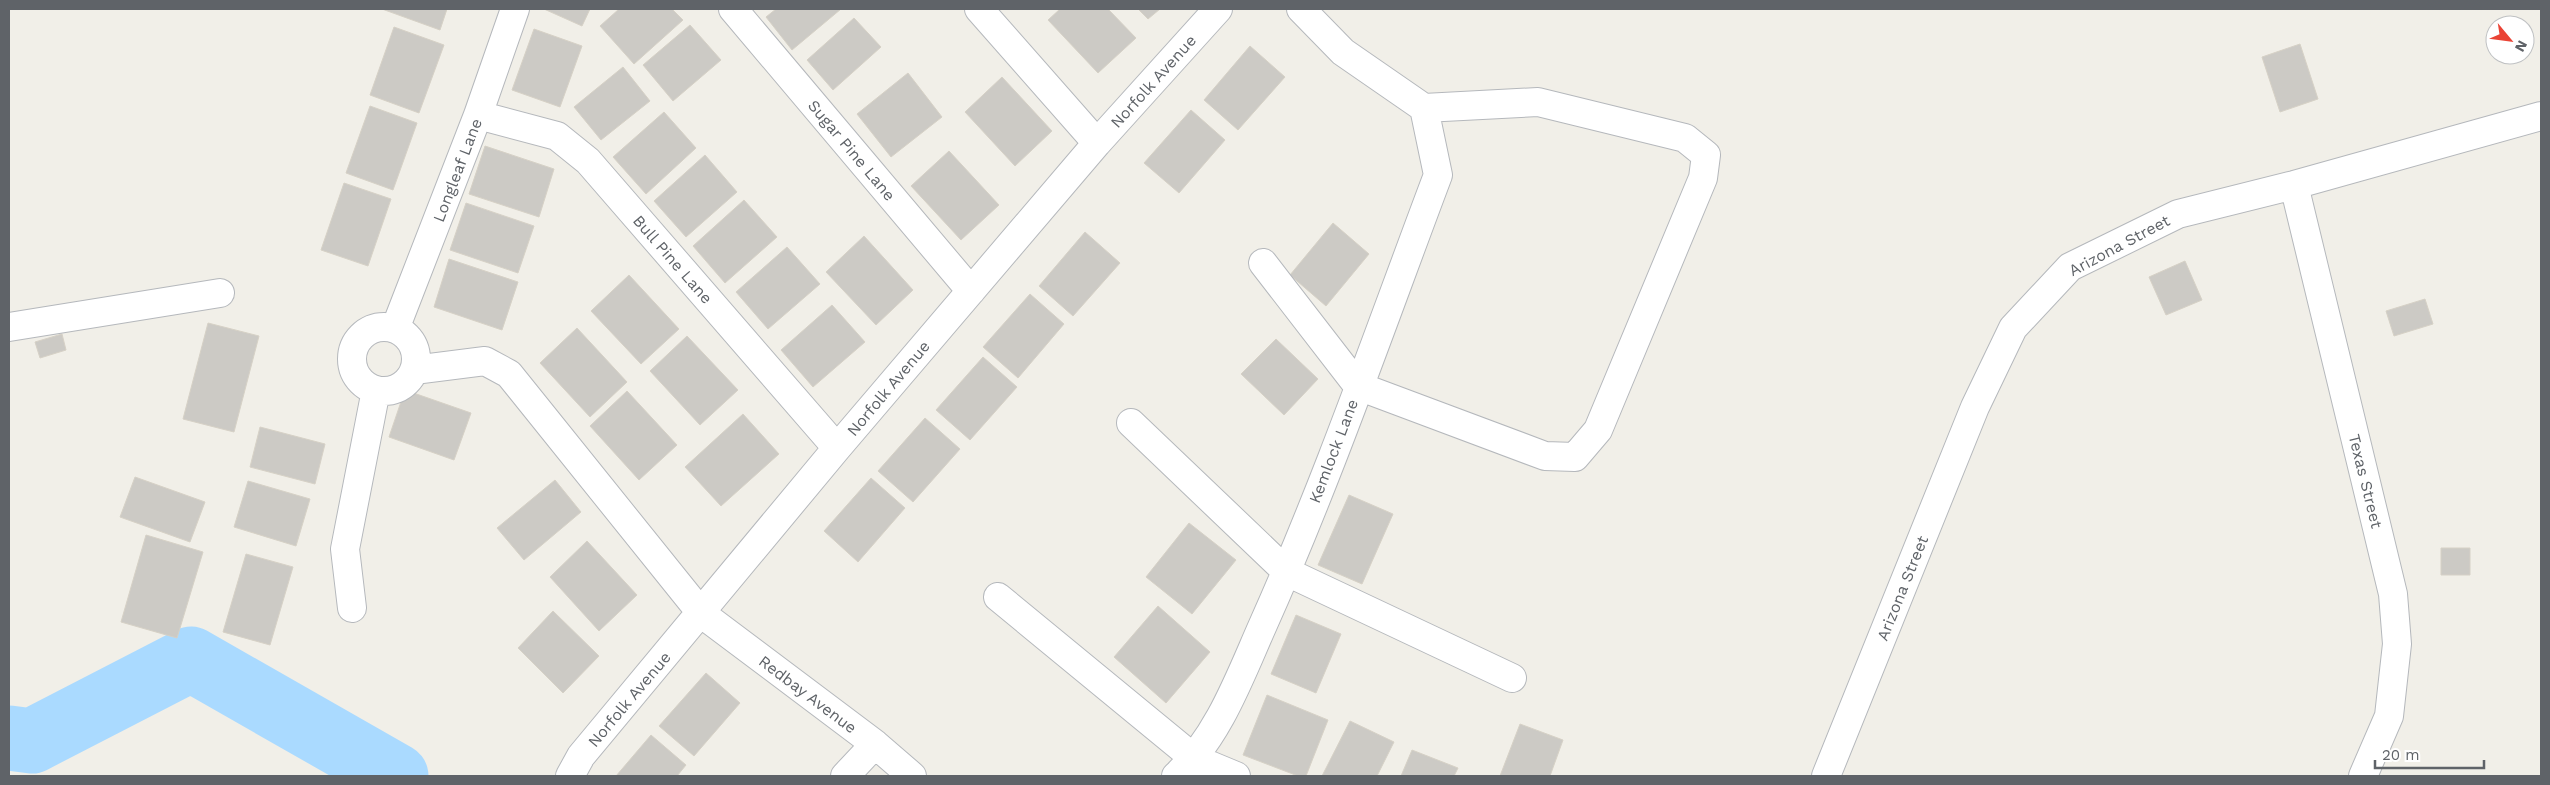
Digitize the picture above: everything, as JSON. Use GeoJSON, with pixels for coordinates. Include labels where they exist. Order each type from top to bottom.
{"type":"FeatureCollection","features":[{"type":"Feature","properties":{"kind":"street","name":"Longleaf Lane"},"geometry":{"type":"LineString","coordinates":[[395,329],[478,116],[514,9]]}},
{"type":"Feature","properties":{"kind":"street","name":"Sugar Pine Lane"},"geometry":{"type":"LineString","coordinates":[[733,9],[970,292]]}},
{"type":"Feature","properties":{"kind":"street"},"geometry":{"type":"LineString","coordinates":[[979,9],[1097,143]]}},
{"type":"Feature","properties":{"kind":"street","name":"Norfolk Avenue"},"geometry":{"type":"LineString","coordinates":[[570,776],[581,756],[702,614],[837,448],[1097,143],[1218,9]]}},
{"type":"Feature","properties":{"kind":"street"},"geometry":{"type":"LineString","coordinates":[[1263,263],[1358,386],[1545,456],[1575,457],[1598,430],[1703,178],[1706,154],[1685,138],[1658,131],[1538,102],[1424,108],[1343,52],[1301,9]]}},
{"type":"Feature","properties":{"kind":"street","name":"Kemlock Lane"},"geometry":{"type":"LineString","coordinates":[[1186,767],[1228,702],[1287,572],[1438,175],[1424,108]]}},
{"type":"Feature","properties":{"kind":"street","name":"Bull Pine Lane"},"geometry":{"type":"LineString","coordinates":[[478,116],[557,136],[588,161],[837,448]]}},
{"type":"Feature","properties":{"kind":"street","name":"Arizona Street"},"geometry":{"type":"LineString","coordinates":[[1826,776],[1975,407],[2013,328],[2070,267],[2178,214],[2294,185],[2541,116]]}},
{"type":"Feature","properties":{"kind":"street","name":"Texas Street"},"geometry":{"type":"LineString","coordinates":[[2294,185],[2393,594],[2397,644],[2389,716],[2363,776]]}},
{"type":"Feature","properties":{"kind":"street"},"geometry":{"type":"LineString","coordinates":[[9,326],[220,293]]}},
{"type":"Feature","properties":{"kind":"street"},"geometry":{"type":"LineString","coordinates":[[383,326],[395,329],[406,335],[413,345],[416,358],[414,370],[408,380],[399,387],[376,390],[364,384],[356,374],[352,362],[354,349],[360,338],[370,330],[383,326]]}},
{"type":"Feature","properties":{"kind":"street","name":"Redbay Avenue"},"geometry":{"type":"LineString","coordinates":[[414,370],[486,361],[509,374],[702,614],[875,744],[912,776]]}},
{"type":"Feature","properties":{"kind":"street"},"geometry":{"type":"LineString","coordinates":[[352,608],[345,549],[376,390]]}},
{"type":"Feature","properties":{"kind":"street"},"geometry":{"type":"LineString","coordinates":[[1131,423],[1287,572],[1512,678]]}},
{"type":"Feature","properties":{"kind":"street"},"geometry":{"type":"LineString","coordinates":[[998,597],[1186,767],[1236,776]]}},
{"type":"Feature","properties":{"kind":"street"},"geometry":{"type":"LineString","coordinates":[[846,776],[875,744]]}},
{"type":"Feature","properties":{"kind":"building"},"geometry":{"type":"Polygon","coordinates":[[[382,9],[447,9],[440,30],[382,9]]]}},
{"type":"Feature","properties":{"kind":"building"},"geometry":{"type":"Polygon","coordinates":[[[544,9],[590,9],[582,26],[544,9]]]}},
{"type":"Feature","properties":{"kind":"building"},"geometry":{"type":"Polygon","coordinates":[[[619,9],[672,9],[683,20],[634,64],[600,26],[619,9]]]}},
{"type":"Feature","properties":{"kind":"building"},"geometry":{"type":"Polygon","coordinates":[[[776,9],[841,9],[792,50],[766,17],[776,9]]]}},
{"type":"Feature","properties":{"kind":"building"},"geometry":{"type":"Polygon","coordinates":[[[1060,9],[1108,9],[1136,38],[1098,73],[1048,20],[1060,9]]]}},
{"type":"Feature","properties":{"kind":"building"},"geometry":{"type":"Polygon","coordinates":[[[1138,9],[1160,9],[1148,19],[1138,9]]]}},
{"type":"Feature","properties":{"kind":"building"},"geometry":{"type":"Polygon","coordinates":[[[854,18],[881,47],[833,90],[807,60],[854,18]]]}},
{"type":"Feature","properties":{"kind":"building"},"geometry":{"type":"Polygon","coordinates":[[[690,25],[721,60],[673,101],[643,65],[690,25]]]}},
{"type":"Feature","properties":{"kind":"building"},"geometry":{"type":"Polygon","coordinates":[[[394,27],[444,45],[419,113],[370,95],[394,27]]]}},
{"type":"Feature","properties":{"kind":"building"},"geometry":{"type":"Polygon","coordinates":[[[534,29],[582,46],[560,107],[512,90],[534,29]]]}},
{"type":"Feature","properties":{"kind":"building"},"geometry":{"type":"Polygon","coordinates":[[[2300,44],[2318,99],[2280,112],[2262,57],[2300,44]]]}},
{"type":"Feature","properties":{"kind":"building"},"geometry":{"type":"Polygon","coordinates":[[[1250,46],[1285,77],[1238,130],[1204,100],[1250,46]]]}},
{"type":"Feature","properties":{"kind":"building"},"geometry":{"type":"Polygon","coordinates":[[[623,67],[650,101],[601,140],[574,107],[623,67]]]}},
{"type":"Feature","properties":{"kind":"building"},"geometry":{"type":"Polygon","coordinates":[[[908,73],[942,117],[891,157],[857,114],[908,73]]]}},
{"type":"Feature","properties":{"kind":"building"},"geometry":{"type":"Polygon","coordinates":[[[1002,77],[1052,131],[1015,166],[965,112],[1002,77]]]}},
{"type":"Feature","properties":{"kind":"building"},"geometry":{"type":"Polygon","coordinates":[[[370,106],[417,123],[393,190],[346,173],[370,106]]]}},
{"type":"Feature","properties":{"kind":"building"},"geometry":{"type":"Polygon","coordinates":[[[1191,110],[1225,140],[1179,193],[1144,163],[1191,110]]]}},
{"type":"Feature","properties":{"kind":"building"},"geometry":{"type":"Polygon","coordinates":[[[664,112],[696,148],[646,194],[613,157],[664,112]]]}},
{"type":"Feature","properties":{"kind":"building"},"geometry":{"type":"Polygon","coordinates":[[[485,146],[554,169],[539,217],[469,194],[485,146]]]}},
{"type":"Feature","properties":{"kind":"building"},"geometry":{"type":"Polygon","coordinates":[[[949,151],[999,205],[961,240],[911,186],[949,151]]]}},
{"type":"Feature","properties":{"kind":"building"},"geometry":{"type":"Polygon","coordinates":[[[705,155],[737,192],[686,237],[654,201],[705,155]]]}},
{"type":"Feature","properties":{"kind":"building"},"geometry":{"type":"Polygon","coordinates":[[[344,183],[391,199],[368,266],[321,250],[344,183]]]}},
{"type":"Feature","properties":{"kind":"building"},"geometry":{"type":"Polygon","coordinates":[[[744,200],[777,237],[725,283],[693,246],[744,200]]]}},
{"type":"Feature","properties":{"kind":"building"},"geometry":{"type":"Polygon","coordinates":[[[466,203],[534,226],[518,273],[450,250],[466,203]]]}},
{"type":"Feature","properties":{"kind":"building"},"geometry":{"type":"Polygon","coordinates":[[[1333,223],[1369,254],[1326,306],[1290,275],[1333,223]]]}},
{"type":"Feature","properties":{"kind":"building"},"geometry":{"type":"Polygon","coordinates":[[[1085,232],[1120,263],[1073,316],[1039,286],[1085,232]]]}},
{"type":"Feature","properties":{"kind":"building"},"geometry":{"type":"Polygon","coordinates":[[[864,236],[913,290],[876,325],[826,272],[864,236]]]}},
{"type":"Feature","properties":{"kind":"building"},"geometry":{"type":"Polygon","coordinates":[[[787,247],[820,284],[768,329],[736,292],[787,247]]]}},
{"type":"Feature","properties":{"kind":"building"},"geometry":{"type":"Polygon","coordinates":[[[449,259],[518,282],[502,330],[434,307],[449,259]]]}},
{"type":"Feature","properties":{"kind":"building"},"geometry":{"type":"Polygon","coordinates":[[[2185,261],[2202,300],[2166,315],[2149,277],[2185,261]]]}},
{"type":"Feature","properties":{"kind":"building"},"geometry":{"type":"Polygon","coordinates":[[[629,275],[679,329],[641,364],[591,311],[629,275]]]}},
{"type":"Feature","properties":{"kind":"building"},"geometry":{"type":"Polygon","coordinates":[[[1030,294],[1064,324],[1018,378],[983,347],[1030,294]]]}},
{"type":"Feature","properties":{"kind":"building"},"geometry":{"type":"Polygon","coordinates":[[[2425,299],[2433,324],[2394,336],[2386,311],[2425,299]]]}},
{"type":"Feature","properties":{"kind":"building"},"geometry":{"type":"Polygon","coordinates":[[[832,305],[865,342],[813,387],[781,350],[832,305]]]}},
{"type":"Feature","properties":{"kind":"building"},"geometry":{"type":"Polygon","coordinates":[[[208,323],[259,336],[234,432],[183,419],[208,323]]]}},
{"type":"Feature","properties":{"kind":"building"},"geometry":{"type":"Polygon","coordinates":[[[577,328],[627,382],[590,417],[540,363],[577,328]]]}},
{"type":"Feature","properties":{"kind":"building"},"geometry":{"type":"Polygon","coordinates":[[[62,334],[66,350],[40,358],[35,342],[62,334]]]}},
{"type":"Feature","properties":{"kind":"building"},"geometry":{"type":"Polygon","coordinates":[[[687,336],[738,390],[700,425],[650,371],[687,336]]]}},
{"type":"Feature","properties":{"kind":"building"},"geometry":{"type":"Polygon","coordinates":[[[1276,339],[1318,379],[1284,415],[1241,374],[1276,339]]]}},
{"type":"Feature","properties":{"kind":"building"},"geometry":{"type":"Polygon","coordinates":[[[983,357],[1017,387],[970,440],[936,410],[983,357]]]}},
{"type":"Feature","properties":{"kind":"building"},"geometry":{"type":"Polygon","coordinates":[[[405,390],[471,413],[454,460],[389,437],[405,390]]]}},
{"type":"Feature","properties":{"kind":"building"},"geometry":{"type":"Polygon","coordinates":[[[627,391],[677,445],[639,480],[590,426],[627,391]]]}},
{"type":"Feature","properties":{"kind":"building"},"geometry":{"type":"Polygon","coordinates":[[[743,414],[779,454],[721,506],[685,467],[743,414]]]}},
{"type":"Feature","properties":{"kind":"building"},"geometry":{"type":"Polygon","coordinates":[[[925,418],[960,449],[913,502],[878,471],[925,418]]]}},
{"type":"Feature","properties":{"kind":"building"},"geometry":{"type":"Polygon","coordinates":[[[260,427],[325,444],[315,484],[250,467],[260,427]]]}},
{"type":"Feature","properties":{"kind":"building"},"geometry":{"type":"Polygon","coordinates":[[[135,477],[205,502],[190,542],[120,517],[135,477]]]}},
{"type":"Feature","properties":{"kind":"building"},"geometry":{"type":"Polygon","coordinates":[[[871,478],[905,508],[858,562],[824,531],[871,478]]]}},
{"type":"Feature","properties":{"kind":"building"},"geometry":{"type":"Polygon","coordinates":[[[555,480],[581,512],[524,560],[497,528],[555,480]]]}},
{"type":"Feature","properties":{"kind":"building"},"geometry":{"type":"Polygon","coordinates":[[[248,481],[310,499],[296,546],[234,527],[248,481]]]}},
{"type":"Feature","properties":{"kind":"building"},"geometry":{"type":"Polygon","coordinates":[[[1349,495],[1393,514],[1362,584],[1318,565],[1349,495]]]}},
{"type":"Feature","properties":{"kind":"building"},"geometry":{"type":"Polygon","coordinates":[[[1189,523],[1236,560],[1192,614],[1146,577],[1189,523]]]}},
{"type":"Feature","properties":{"kind":"building"},"geometry":{"type":"Polygon","coordinates":[[[146,535],[203,552],[177,638],[121,622],[146,535]]]}},
{"type":"Feature","properties":{"kind":"building"},"geometry":{"type":"Polygon","coordinates":[[[587,541],[637,595],[599,631],[550,577],[587,541]]]}},
{"type":"Feature","properties":{"kind":"building"},"geometry":{"type":"Polygon","coordinates":[[[2441,548],[2470,548],[2470,575],[2441,575],[2441,548]]]}},
{"type":"Feature","properties":{"kind":"building"},"geometry":{"type":"Polygon","coordinates":[[[246,554],[293,567],[270,645],[223,632],[246,554]]]}},
{"type":"Feature","properties":{"kind":"building"},"geometry":{"type":"Polygon","coordinates":[[[1158,606],[1210,652],[1166,703],[1114,657],[1158,606]]]}},
{"type":"Feature","properties":{"kind":"building"},"geometry":{"type":"Polygon","coordinates":[[[553,611],[599,656],[563,693],[518,648],[553,611]]]}},
{"type":"Feature","properties":{"kind":"building"},"geometry":{"type":"Polygon","coordinates":[[[1296,615],[1341,634],[1316,693],[1271,674],[1296,615]]]}},
{"type":"Feature","properties":{"kind":"building"},"geometry":{"type":"Polygon","coordinates":[[[706,673],[740,703],[694,756],[659,726],[706,673]]]}},
{"type":"Feature","properties":{"kind":"building"},"geometry":{"type":"Polygon","coordinates":[[[1267,695],[1328,720],[1306,776],[1298,776],[1243,755],[1267,695]]]}},
{"type":"Feature","properties":{"kind":"building"},"geometry":{"type":"Polygon","coordinates":[[[1350,721],[1394,742],[1377,776],[1322,776],[1350,721]]]}},
{"type":"Feature","properties":{"kind":"building"},"geometry":{"type":"Polygon","coordinates":[[[1520,724],[1563,740],[1550,776],[1500,776],[1520,724]]]}},
{"type":"Feature","properties":{"kind":"building"},"geometry":{"type":"Polygon","coordinates":[[[651,735],[686,765],[677,776],[616,776],[651,735]]]}},
{"type":"Feature","properties":{"kind":"building"},"geometry":{"type":"Polygon","coordinates":[[[1412,750],[1458,768],[1454,776],[1401,776],[1412,750]]]}},
{"type":"Feature","properties":{"kind":"waterway"},"geometry":{"type":"LineString","coordinates":[[9,738],[32,741],[191,659],[396,776]]}}]}
